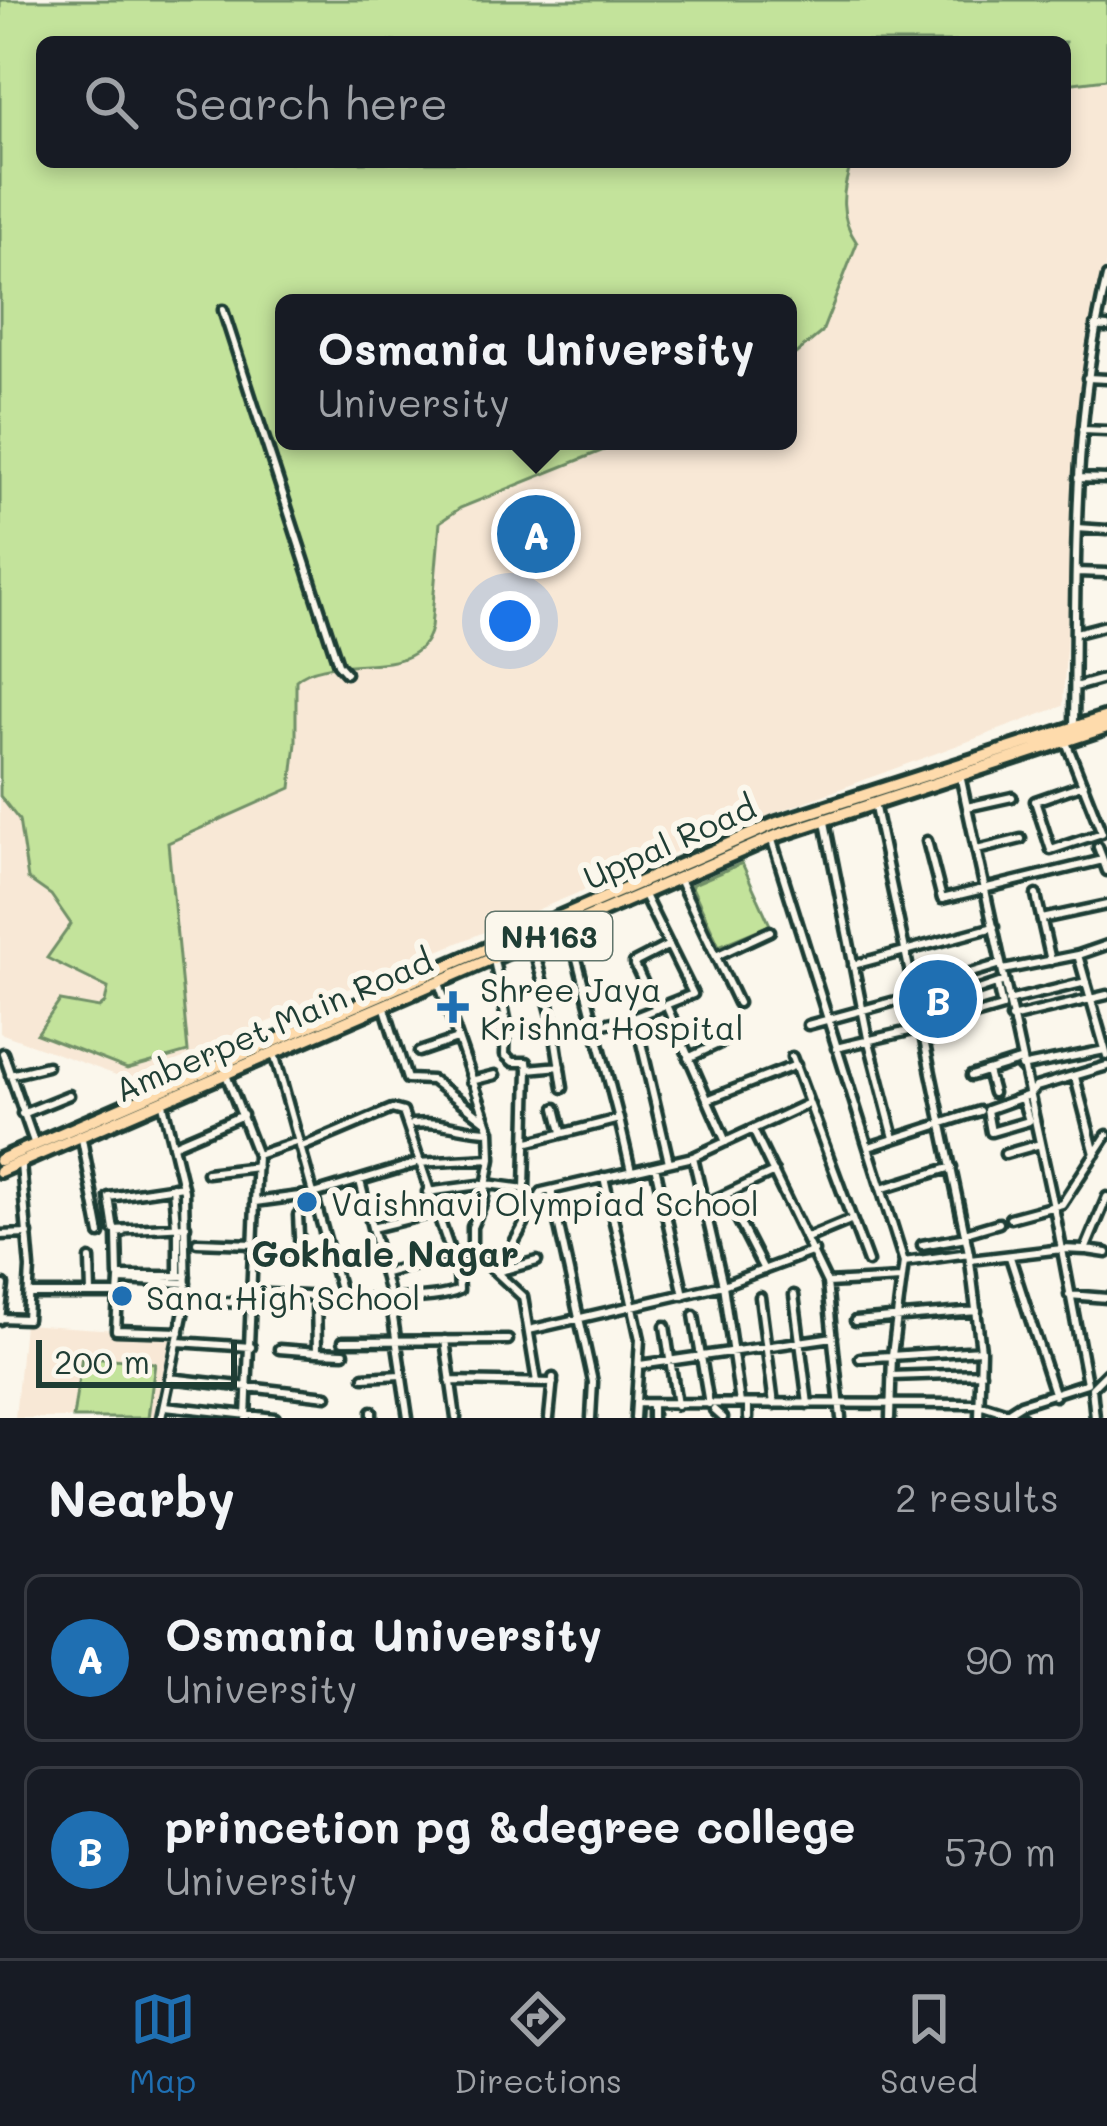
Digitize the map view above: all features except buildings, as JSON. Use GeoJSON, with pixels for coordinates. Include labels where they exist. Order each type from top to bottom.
{"type":"FeatureCollection","features":[{"type":"Feature","properties":{"kind":"highway","name":"Uppal Road"},"geometry":{"type":"LineString","coordinates":[[224,1068],[769,832],[1072,736],[1107,716]]}},
{"type":"Feature","properties":{"kind":"highway","name":"Amberpet Main Road"},"geometry":{"type":"LineString","coordinates":[[0,1171],[19,1158],[81,1135],[224,1068],[274,1053],[532,943],[567,922],[678,878],[769,832],[824,819],[1107,727]]}},
{"type":"Feature","properties":{"kind":"highway","name":"NH163"},"geometry":{"type":"LineString","coordinates":[[0,1160],[19,1158],[35,1145],[161,1096]]}},
{"type":"Feature","properties":{"kind":"street"},"geometry":{"type":"LineString","coordinates":[[1084,784],[1035,801],[1051,850],[1102,833],[1072,736],[1078,478],[1087,378],[1107,277]]}},
{"type":"Feature","properties":{"kind":"street"},"geometry":{"type":"LineString","coordinates":[[223,310],[338,664],[346,673]]}},
{"type":"Feature","properties":{"kind":"street"},"geometry":{"type":"LineString","coordinates":[[1095,326],[1107,327]]}},
{"type":"Feature","properties":{"kind":"street"},"geometry":{"type":"LineString","coordinates":[[1087,378],[1107,379]]}},
{"type":"Feature","properties":{"kind":"street"},"geometry":{"type":"LineString","coordinates":[[1082,430],[1107,430]]}},
{"type":"Feature","properties":{"kind":"street"},"geometry":{"type":"LineString","coordinates":[[1078,478],[1107,479]]}},
{"type":"Feature","properties":{"kind":"street"},"geometry":{"type":"LineString","coordinates":[[1077,528],[1107,530]]}},
{"type":"Feature","properties":{"kind":"street"},"geometry":{"type":"LineString","coordinates":[[1076,572],[1107,573]]}},
{"type":"Feature","properties":{"kind":"street"},"geometry":{"type":"LineString","coordinates":[[1076,633],[1107,625]]}},
{"type":"Feature","properties":{"kind":"street"},"geometry":{"type":"LineString","coordinates":[[1075,687],[1107,678]]}},
{"type":"Feature","properties":{"kind":"street"},"geometry":{"type":"LineString","coordinates":[[960,775],[1003,967],[1003,1007],[964,1018],[958,998],[1001,982]]}},
{"type":"Feature","properties":{"kind":"street"},"geometry":{"type":"LineString","coordinates":[[967,807],[1012,797]]}},
{"type":"Feature","properties":{"kind":"street"},"geometry":{"type":"LineString","coordinates":[[874,803],[970,1257],[981,1350],[979,1418]]}},
{"type":"Feature","properties":{"kind":"street"},"geometry":{"type":"LineString","coordinates":[[824,819],[868,1038],[894,1138]]}},
{"type":"Feature","properties":{"kind":"street"},"geometry":{"type":"LineString","coordinates":[[769,832],[904,1262],[892,1355],[890,1418]]}},
{"type":"Feature","properties":{"kind":"street"},"geometry":{"type":"LineString","coordinates":[[976,850],[1021,839]]}},
{"type":"Feature","properties":{"kind":"street"},"geometry":{"type":"LineString","coordinates":[[927,841],[942,899],[1103,860]]}},
{"type":"Feature","properties":{"kind":"street"},"geometry":{"type":"LineString","coordinates":[[1098,847],[1107,871]]}},
{"type":"Feature","properties":{"kind":"street"},"geometry":{"type":"LineString","coordinates":[[678,878],[738,1003]]}},
{"type":"Feature","properties":{"kind":"street"},"geometry":{"type":"LineString","coordinates":[[595,1026],[635,1017],[693,994],[643,893]]}},
{"type":"Feature","properties":{"kind":"street"},"geometry":{"type":"LineString","coordinates":[[1036,896],[1051,961]]}},
{"type":"Feature","properties":{"kind":"street"},"geometry":{"type":"LineString","coordinates":[[1042,919],[1107,905]]}},
{"type":"Feature","properties":{"kind":"street"},"geometry":{"type":"LineString","coordinates":[[567,922],[631,1171]]}},
{"type":"Feature","properties":{"kind":"street"},"geometry":{"type":"LineString","coordinates":[[853,965],[994,927]]}},
{"type":"Feature","properties":{"kind":"street"},"geometry":{"type":"LineString","coordinates":[[716,956],[770,931]]}},
{"type":"Feature","properties":{"kind":"street"},"geometry":{"type":"LineString","coordinates":[[532,943],[552,1016],[563,1088]]}},
{"type":"Feature","properties":{"kind":"street"},"geometry":{"type":"LineString","coordinates":[[656,1009],[634,963],[669,945]]}},
{"type":"Feature","properties":{"kind":"street"},"geometry":{"type":"LineString","coordinates":[[808,1025],[1003,967],[1051,961],[1107,945]]}},
{"type":"Feature","properties":{"kind":"street"},"geometry":{"type":"LineString","coordinates":[[971,1076],[1105,1047],[1078,955]]}},
{"type":"Feature","properties":{"kind":"street"},"geometry":{"type":"LineString","coordinates":[[427,1192],[487,1184],[525,1189],[528,1069],[527,1062],[513,1062],[505,1055],[506,1019],[494,959]]}},
{"type":"Feature","properties":{"kind":"street"},"geometry":{"type":"LineString","coordinates":[[439,982],[489,1126],[491,1159],[472,1227],[472,1250],[523,1297],[537,1382]]}},
{"type":"Feature","properties":{"kind":"street"},"geometry":{"type":"LineString","coordinates":[[1001,982],[1021,1064],[1026,1097],[1029,1121],[991,1132],[986,1111],[1026,1097],[1032,1089],[1107,1066]]}},
{"type":"Feature","properties":{"kind":"street"},"geometry":{"type":"LineString","coordinates":[[1008,1001],[1087,982]]}},
{"type":"Feature","properties":{"kind":"street"},"geometry":{"type":"LineString","coordinates":[[1010,1018],[1107,994]]}},
{"type":"Feature","properties":{"kind":"street"},"geometry":{"type":"LineString","coordinates":[[384,1005],[407,1079],[434,1082],[489,1126]]}},
{"type":"Feature","properties":{"kind":"street"},"geometry":{"type":"LineString","coordinates":[[666,1005],[726,1142]]}},
{"type":"Feature","properties":{"kind":"street"},"geometry":{"type":"LineString","coordinates":[[635,1017],[669,1162]]}},
{"type":"Feature","properties":{"kind":"street"},"geometry":{"type":"LineString","coordinates":[[836,1048],[868,1038],[960,1024]]}},
{"type":"Feature","properties":{"kind":"street"},"geometry":{"type":"LineString","coordinates":[[688,1058],[731,1038]]}},
{"type":"Feature","properties":{"kind":"street"},"geometry":{"type":"LineString","coordinates":[[419,1052],[458,1039]]}},
{"type":"Feature","properties":{"kind":"street"},"geometry":{"type":"LineString","coordinates":[[16,1049],[2,1054],[35,1145]]}},
{"type":"Feature","properties":{"kind":"street"},"geometry":{"type":"LineString","coordinates":[[274,1053],[342,1297]]}},
{"type":"Feature","properties":{"kind":"street"},"geometry":{"type":"LineString","coordinates":[[707,1100],[794,1061],[868,1262]]}},
{"type":"Feature","properties":{"kind":"street"},"geometry":{"type":"LineString","coordinates":[[10,1075],[47,1066]]}},
{"type":"Feature","properties":{"kind":"street"},"geometry":{"type":"LineString","coordinates":[[528,1069],[560,1066]]}},
{"type":"Feature","properties":{"kind":"street"},"geometry":{"type":"LineString","coordinates":[[224,1068],[257,1155],[246,1417]]}},
{"type":"Feature","properties":{"kind":"street"},"geometry":{"type":"LineString","coordinates":[[987,1071],[993,1093]]}},
{"type":"Feature","properties":{"kind":"street"},"geometry":{"type":"LineString","coordinates":[[470,1082],[495,1075]]}},
{"type":"Feature","properties":{"kind":"street"},"geometry":{"type":"LineString","coordinates":[[1075,1077],[1095,1154]]}},
{"type":"Feature","properties":{"kind":"street"},"geometry":{"type":"LineString","coordinates":[[22,1114],[69,1095]]}},
{"type":"Feature","properties":{"kind":"street"},"geometry":{"type":"LineString","coordinates":[[161,1096],[183,1186],[186,1300],[161,1418]]}},
{"type":"Feature","properties":{"kind":"street"},"geometry":{"type":"LineString","coordinates":[[1010,1411],[1087,1382],[1054,1207],[1026,1097]]}},
{"type":"Feature","properties":{"kind":"street"},"geometry":{"type":"LineString","coordinates":[[498,1272],[537,1199],[551,1190],[693,1157],[807,1104]]}},
{"type":"Feature","properties":{"kind":"street"},"geometry":{"type":"LineString","coordinates":[[253,1293],[390,1298],[456,1292],[458,1274],[398,1108],[257,1155]]}},
{"type":"Feature","properties":{"kind":"street"},"geometry":{"type":"LineString","coordinates":[[556,1108],[562,1132]]}},
{"type":"Feature","properties":{"kind":"street"},"geometry":{"type":"LineString","coordinates":[[869,1147],[980,1111]]}},
{"type":"Feature","properties":{"kind":"street"},"geometry":{"type":"LineString","coordinates":[[175,1144],[244,1114]]}},
{"type":"Feature","properties":{"kind":"street"},"geometry":{"type":"LineString","coordinates":[[529,1142],[619,1119]]}},
{"type":"Feature","properties":{"kind":"street"},"geometry":{"type":"LineString","coordinates":[[413,1124],[441,1121],[489,1126]]}},
{"type":"Feature","properties":{"kind":"street"},"geometry":{"type":"LineString","coordinates":[[753,1130],[827,1283],[842,1418]]}},
{"type":"Feature","properties":{"kind":"street"},"geometry":{"type":"LineString","coordinates":[[81,1135],[100,1234]]}},
{"type":"Feature","properties":{"kind":"street"},"geometry":{"type":"LineString","coordinates":[[1010,1218],[1062,1204],[1107,1136]]}},
{"type":"Feature","properties":{"kind":"street"},"geometry":{"type":"LineString","coordinates":[[1005,1154],[1040,1144]]}},
{"type":"Feature","properties":{"kind":"street"},"geometry":{"type":"LineString","coordinates":[[693,1157],[748,1418]]}},
{"type":"Feature","properties":{"kind":"street"},"geometry":{"type":"LineString","coordinates":[[4,1285],[0,1318],[26,1319],[28,1234],[19,1158]]}},
{"type":"Feature","properties":{"kind":"street"},"geometry":{"type":"LineString","coordinates":[[255,1202],[314,1194],[418,1163],[491,1159]]}},
{"type":"Feature","properties":{"kind":"street"},"geometry":{"type":"LineString","coordinates":[[655,1166],[684,1294]]}},
{"type":"Feature","properties":{"kind":"street"},"geometry":{"type":"LineString","coordinates":[[207,1173],[257,1167]]}},
{"type":"Feature","properties":{"kind":"street"},"geometry":{"type":"LineString","coordinates":[[884,1188],[952,1167]]}},
{"type":"Feature","properties":{"kind":"street"},"geometry":{"type":"LineString","coordinates":[[703,1205],[774,1172]]}},
{"type":"Feature","properties":{"kind":"street"},"geometry":{"type":"LineString","coordinates":[[604,1177],[640,1340],[635,1418]]}},
{"type":"Feature","properties":{"kind":"street"},"geometry":{"type":"LineString","coordinates":[[359,1181],[385,1273],[408,1418]]}},
{"type":"Feature","properties":{"kind":"street"},"geometry":{"type":"LineString","coordinates":[[182,1228],[114,1230],[109,1197],[183,1186]]}},
{"type":"Feature","properties":{"kind":"street"},"geometry":{"type":"LineString","coordinates":[[173,1187],[182,1228]]}},
{"type":"Feature","properties":{"kind":"street"},"geometry":{"type":"LineString","coordinates":[[551,1190],[593,1382],[591,1418]]}},
{"type":"Feature","properties":{"kind":"street"},"geometry":{"type":"LineString","coordinates":[[726,1196],[764,1270]]}},
{"type":"Feature","properties":{"kind":"street"},"geometry":{"type":"LineString","coordinates":[[1085,1250],[1107,1197]]}},
{"type":"Feature","properties":{"kind":"street"},"geometry":{"type":"LineString","coordinates":[[372,1228],[434,1212]]}},
{"type":"Feature","properties":{"kind":"street"},"geometry":{"type":"LineString","coordinates":[[298,1215],[300,1255]]}},
{"type":"Feature","properties":{"kind":"street"},"geometry":{"type":"LineString","coordinates":[[1097,1219],[1107,1220]]}},
{"type":"Feature","properties":{"kind":"street"},"geometry":{"type":"LineString","coordinates":[[807,1238],[849,1220]]}},
{"type":"Feature","properties":{"kind":"street"},"geometry":{"type":"LineString","coordinates":[[922,1245],[999,1223]]}},
{"type":"Feature","properties":{"kind":"street"},"geometry":{"type":"LineString","coordinates":[[182,1228],[116,1233],[118,1276],[184,1278]]}},
{"type":"Feature","properties":{"kind":"street"},"geometry":{"type":"LineString","coordinates":[[0,1235],[28,1234]]}},
{"type":"Feature","properties":{"kind":"street"},"geometry":{"type":"LineString","coordinates":[[196,1242],[331,1256]]}},
{"type":"Feature","properties":{"kind":"street"},"geometry":{"type":"LineString","coordinates":[[904,1262],[1062,1249],[1107,1253]]}},
{"type":"Feature","properties":{"kind":"street"},"geometry":{"type":"LineString","coordinates":[[385,1273],[472,1250]]}},
{"type":"Feature","properties":{"kind":"street"},"geometry":{"type":"LineString","coordinates":[[528,1331],[723,1286],[814,1251]]}},
{"type":"Feature","properties":{"kind":"street"},"geometry":{"type":"LineString","coordinates":[[1010,1255],[1055,1396]]}},
{"type":"Feature","properties":{"kind":"street"},"geometry":{"type":"LineString","coordinates":[[90,1259],[91,1294]]}},
{"type":"Feature","properties":{"kind":"street"},"geometry":{"type":"LineString","coordinates":[[498,1272],[537,1261]]}},
{"type":"Feature","properties":{"kind":"street"},"geometry":{"type":"LineString","coordinates":[[180,1332],[116,1330],[119,1280],[184,1278]]}},
{"type":"Feature","properties":{"kind":"street"},"geometry":{"type":"LineString","coordinates":[[827,1283],[902,1279]]}},
{"type":"Feature","properties":{"kind":"street"},"geometry":{"type":"LineString","coordinates":[[29,1294],[114,1294]]}},
{"type":"Feature","properties":{"kind":"street"},"geometry":{"type":"LineString","coordinates":[[794,1294],[815,1418]]}},
{"type":"Feature","properties":{"kind":"street"},"geometry":{"type":"LineString","coordinates":[[1069,1294],[1106,1299]]}},
{"type":"Feature","properties":{"kind":"street"},"geometry":{"type":"LineString","coordinates":[[316,1296],[317,1352]]}},
{"type":"Feature","properties":{"kind":"street"},"geometry":{"type":"LineString","coordinates":[[760,1297],[765,1348],[783,1418]]}},
{"type":"Feature","properties":{"kind":"street"},"geometry":{"type":"LineString","coordinates":[[186,1300],[253,1303]]}},
{"type":"Feature","properties":{"kind":"street"},"geometry":{"type":"LineString","coordinates":[[855,1321],[977,1311]]}},
{"type":"Feature","properties":{"kind":"street"},"geometry":{"type":"LineString","coordinates":[[694,1315],[715,1411]]}},
{"type":"Feature","properties":{"kind":"street"},"geometry":{"type":"LineString","coordinates":[[665,1326],[681,1418]]}},
{"type":"Feature","properties":{"kind":"street"},"geometry":{"type":"LineString","coordinates":[[640,1365],[833,1336]]}},
{"type":"Feature","properties":{"kind":"street"},"geometry":{"type":"LineString","coordinates":[[445,1340],[456,1418]]}},
{"type":"Feature","properties":{"kind":"street"},"geometry":{"type":"LineString","coordinates":[[343,1341],[508,1340]]}},
{"type":"Feature","properties":{"kind":"street"},"geometry":{"type":"LineString","coordinates":[[178,1342],[250,1347]]}},
{"type":"Feature","properties":{"kind":"street"},"geometry":{"type":"LineString","coordinates":[[279,1348],[344,1353]]}},
{"type":"Feature","properties":{"kind":"street"},"geometry":{"type":"LineString","coordinates":[[860,1358],[981,1350]]}},
{"type":"Feature","properties":{"kind":"street"},"geometry":{"type":"LineString","coordinates":[[891,1376],[981,1373]]}},
{"type":"Feature","properties":{"kind":"street"},"geometry":{"type":"LineString","coordinates":[[1095,1418],[1092,1388],[1107,1373]]}},
{"type":"Feature","properties":{"kind":"street"},"geometry":{"type":"LineString","coordinates":[[364,1377],[401,1375]]}},
{"type":"Feature","properties":{"kind":"street"},"geometry":{"type":"LineString","coordinates":[[169,1378],[327,1396]]}},
{"type":"Feature","properties":{"kind":"street"},"geometry":{"type":"LineString","coordinates":[[450,1381],[553,1380],[549,1418]]}},
{"type":"Feature","properties":{"kind":"street"},"geometry":{"type":"LineString","coordinates":[[637,1403],[715,1411],[744,1403],[979,1404],[1023,1418]]}},
{"type":"Feature","properties":{"kind":"street"},"geometry":{"type":"LineString","coordinates":[[652,1404],[652,1418]]}},
{"type":"Feature","properties":{"kind":"street"},"geometry":{"type":"LineString","coordinates":[[164,1406],[275,1418]]}},
{"type":"Feature","properties":{"kind":"shaded area"},"geometry":{"type":"Polygon","coordinates":[[[0,0],[1107,0],[1107,257],[1079,402],[1063,706],[716,835],[130,1080],[0,1033],[0,0]]]}},
{"type":"Feature","properties":{"kind":"shaded area"},"geometry":{"type":"Polygon","coordinates":[[[24,1324],[177,1334],[156,1418],[15,1418],[24,1324]]]}},
{"type":"Feature","properties":{"kind":"green space"},"geometry":{"type":"Polygon","coordinates":[[[0,0],[1107,0],[1107,79],[1071,83],[1071,36],[36,36],[36,168],[850,168],[844,204],[857,243],[822,332],[797,353],[797,294],[275,294],[275,450],[604,450],[460,508],[440,522],[431,628],[423,645],[392,661],[330,667],[296,680],[291,788],[168,843],[188,1052],[127,1069],[37,1034],[60,1001],[99,1008],[108,988],[47,958],[71,924],[51,895],[28,879],[19,820],[0,796],[0,0]]]}},
{"type":"Feature","properties":{"kind":"green space"},"geometry":{"type":"Polygon","coordinates":[[[742,863],[770,925],[719,946],[691,885],[742,863]]]}},
{"type":"Feature","properties":{"kind":"green space"},"geometry":{"type":"Polygon","coordinates":[[[82,1356],[155,1363],[148,1418],[73,1418],[82,1356]]]}},
{"type":"Feature","properties":{"kind":"place","name":"Osmania University"},"geometry":{"type":"Point","coordinates":[536,534]}},
{"type":"Feature","properties":{"kind":"place","name":"princetion pg &degree college"},"geometry":{"type":"Point","coordinates":[938,999]}},
{"type":"Feature","properties":{"kind":"place","name":"Shree Jaya Krishna Hospital"},"geometry":{"type":"Point","coordinates":[453,1007]}},
{"type":"Feature","properties":{"kind":"place","name":"Vaishnavi Olympiad School"},"geometry":{"type":"Point","coordinates":[307,1202]}},
{"type":"Feature","properties":{"kind":"place","name":"Sana High School"},"geometry":{"type":"Point","coordinates":[122,1296]}},
{"type":"Feature","properties":{"kind":"district","name":"Gokhale Nagar"},"geometry":{"type":"Point","coordinates":[385,1252]}}]}
